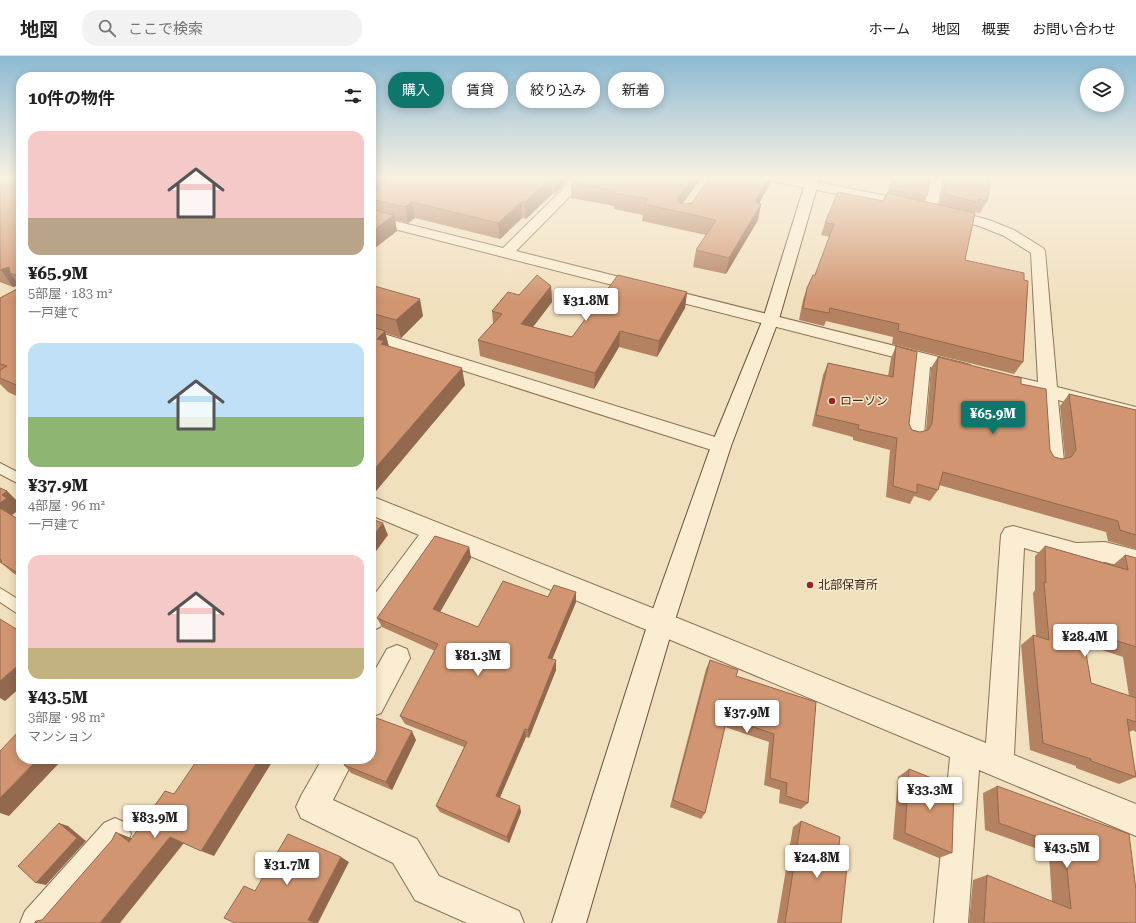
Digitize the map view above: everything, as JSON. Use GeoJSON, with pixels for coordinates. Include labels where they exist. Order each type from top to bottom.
{"type":"FeatureCollection","features":[{"type":"Feature","properties":{"kind":"street"},"geometry":{"type":"LineString","coordinates":[[506,254],[543,217]]}},
{"type":"Feature","properties":{"kind":"street"},"geometry":{"type":"LineString","coordinates":[[570,923],[661,623],[721,446],[771,319],[802,217]]}},
{"type":"Feature","properties":{"kind":"street"},"geometry":{"type":"LineString","coordinates":[[963,217],[1009,232],[1038,251],[1053,461]]}},
{"type":"Feature","properties":{"kind":"street"},"geometry":{"type":"LineString","coordinates":[[376,220],[771,319],[982,374]]}},
{"type":"Feature","properties":{"kind":"street"},"geometry":{"type":"LineString","coordinates":[[376,338],[721,446]]}},
{"type":"Feature","properties":{"kind":"street"},"geometry":{"type":"LineString","coordinates":[[914,435],[922,359]]}},
{"type":"Feature","properties":{"kind":"street"},"geometry":{"type":"LineString","coordinates":[[1004,380],[1136,414]]}},
{"type":"Feature","properties":{"kind":"street"},"geometry":{"type":"LineString","coordinates":[[376,507],[661,623],[1136,820]]}},
{"type":"Feature","properties":{"kind":"street"},"geometry":{"type":"LineString","coordinates":[[376,612],[435,531]]}},
{"type":"Feature","properties":{"kind":"street"},"geometry":{"type":"LineString","coordinates":[[999,763],[1013,535],[1076,553],[1105,552],[1136,560]]}},
{"type":"Feature","properties":{"kind":"street"},"geometry":{"type":"LineString","coordinates":[[376,694],[397,658]]}},
{"type":"Feature","properties":{"kind":"street"},"geometry":{"type":"LineString","coordinates":[[951,923],[966,750]]}},
{"type":"Feature","properties":{"kind":"street"},"geometry":{"type":"LineString","coordinates":[[336,764],[312,807],[404,851],[427,888],[507,923]]}},
{"type":"Feature","properties":{"kind":"street"},"geometry":{"type":"LineString","coordinates":[[37,923],[115,834]]}},
{"type":"Feature","properties":{"kind":"lane"},"geometry":{"type":"LineString","coordinates":[[0,468],[16,477]]}},
{"type":"Feature","properties":{"kind":"lane"},"geometry":{"type":"LineString","coordinates":[[0,594],[16,605]]}},
{"type":"Feature","properties":{"kind":"building"},"geometry":{"type":"Polygon","coordinates":[[[0,217],[16,217],[16,275],[10,273],[9,267],[0,270],[0,217]]]}},
{"type":"Feature","properties":{"kind":"building"},"geometry":{"type":"Polygon","coordinates":[[[376,217],[391,217],[376,228],[376,217]]]}},
{"type":"Feature","properties":{"kind":"building"},"geometry":{"type":"Polygon","coordinates":[[[475,217],[504,217],[498,223],[475,217]]]}},
{"type":"Feature","properties":{"kind":"building"},"geometry":{"type":"Polygon","coordinates":[[[705,217],[753,217],[729,258],[696,250],[716,220],[705,217]]]}},
{"type":"Feature","properties":{"kind":"building"},"geometry":{"type":"Polygon","coordinates":[[[827,217],[974,217],[965,260],[1024,273],[1024,280],[1028,281],[1023,362],[898,331],[899,324],[830,308],[829,313],[803,308],[807,288],[813,275],[815,275],[834,224],[825,223],[827,217]]]}},
{"type":"Feature","properties":{"kind":"building"},"geometry":{"type":"Polygon","coordinates":[[[537,275],[551,286],[521,324],[572,337],[618,275],[687,292],[659,341],[620,331],[595,373],[478,340],[502,314],[492,311],[508,292],[519,295],[537,275]]]}},
{"type":"Feature","properties":{"kind":"building"},"geometry":{"type":"Polygon","coordinates":[[[376,286],[420,299],[396,320],[376,314],[376,286]]]}},
{"type":"Feature","properties":{"kind":"building"},"geometry":{"type":"Polygon","coordinates":[[[16,290],[16,385],[0,378],[0,370],[7,366],[0,364],[0,298],[16,290]]]}},
{"type":"Feature","properties":{"kind":"building"},"geometry":{"type":"Polygon","coordinates":[[[376,328],[385,331],[377,339],[384,341],[381,344],[462,368],[376,467],[376,328]]]}},
{"type":"Feature","properties":{"kind":"building"},"geometry":{"type":"Polygon","coordinates":[[[896,346],[917,352],[909,424],[912,430],[920,432],[928,430],[932,424],[938,357],[1021,378],[1021,384],[1046,389],[1050,450],[1054,457],[1062,459],[1071,457],[1076,450],[1069,394],[1136,410],[1136,535],[1120,530],[1118,521],[943,472],[938,490],[917,484],[917,493],[893,486],[897,438],[858,429],[859,425],[816,415],[828,363],[893,377],[896,346]]]}},
{"type":"Feature","properties":{"kind":"building"},"geometry":{"type":"Polygon","coordinates":[[[0,488],[7,491],[2,495],[7,498],[0,503],[0,488]]]}},
{"type":"Feature","properties":{"kind":"building"},"geometry":{"type":"Polygon","coordinates":[[[0,508],[16,518],[16,572],[0,562],[2,561],[0,559],[0,508]]]}},
{"type":"Feature","properties":{"kind":"building"},"geometry":{"type":"Polygon","coordinates":[[[376,521],[383,523],[376,532],[376,521]]]}},
{"type":"Feature","properties":{"kind":"building"},"geometry":{"type":"Polygon","coordinates":[[[435,536],[469,547],[433,609],[478,627],[503,581],[548,597],[554,585],[576,592],[548,658],[556,660],[528,730],[525,729],[496,796],[520,806],[507,837],[436,806],[467,742],[400,716],[438,644],[377,618],[435,536]]]}},
{"type":"Feature","properties":{"kind":"building"},"geometry":{"type":"Polygon","coordinates":[[[1045,546],[1128,570],[1125,555],[1136,558],[1136,647],[1082,629],[1091,683],[1136,698],[1136,722],[1127,719],[1136,777],[1091,761],[1091,759],[1043,743],[1033,635],[1049,640],[1044,582],[1046,583],[1045,546]]]}},
{"type":"Feature","properties":{"kind":"building"},"geometry":{"type":"Polygon","coordinates":[[[0,619],[16,629],[16,667],[0,681],[0,619]]]}},
{"type":"Feature","properties":{"kind":"building"},"geometry":{"type":"Polygon","coordinates":[[[710,660],[738,670],[736,676],[816,702],[808,803],[786,796],[787,783],[770,778],[774,734],[727,718],[705,813],[673,800],[710,660]]]}},
{"type":"Feature","properties":{"kind":"building"},"geometry":{"type":"Polygon","coordinates":[[[376,718],[412,731],[386,782],[344,765],[376,764],[376,718]]]}},
{"type":"Feature","properties":{"kind":"building"},"geometry":{"type":"Polygon","coordinates":[[[16,734],[16,764],[33,764],[0,798],[0,751],[16,734]]]}},
{"type":"Feature","properties":{"kind":"building"},"geometry":{"type":"Polygon","coordinates":[[[195,764],[256,764],[201,851],[170,837],[100,923],[34,923],[42,920],[112,840],[116,832],[129,842],[165,791],[174,794],[195,764]]]}},
{"type":"Feature","properties":{"kind":"building"},"geometry":{"type":"Polygon","coordinates":[[[909,769],[954,787],[952,853],[905,833],[909,769]]]}},
{"type":"Feature","properties":{"kind":"building"},"geometry":{"type":"Polygon","coordinates":[[[997,786],[1129,834],[1136,890],[1136,923],[984,923],[987,875],[1071,909],[1065,847],[999,823],[997,786]]]}},
{"type":"Feature","properties":{"kind":"building"},"geometry":{"type":"Polygon","coordinates":[[[801,821],[840,837],[837,862],[847,867],[841,923],[785,923],[801,821]]]}},
{"type":"Feature","properties":{"kind":"building"},"geometry":{"type":"Polygon","coordinates":[[[59,823],[77,838],[36,883],[18,866],[59,823]]]}},
{"type":"Feature","properties":{"kind":"building"},"geometry":{"type":"Polygon","coordinates":[[[288,834],[341,857],[308,920],[315,923],[235,923],[224,918],[244,886],[255,891],[288,834]]]}},
{"type":"Feature","properties":{"kind":"place","name":"ローソン"},"geometry":{"type":"Point","coordinates":[832,401]}},
{"type":"Feature","properties":{"kind":"place","name":"北部保育所"},"geometry":{"type":"Point","coordinates":[810,585]}}]}
